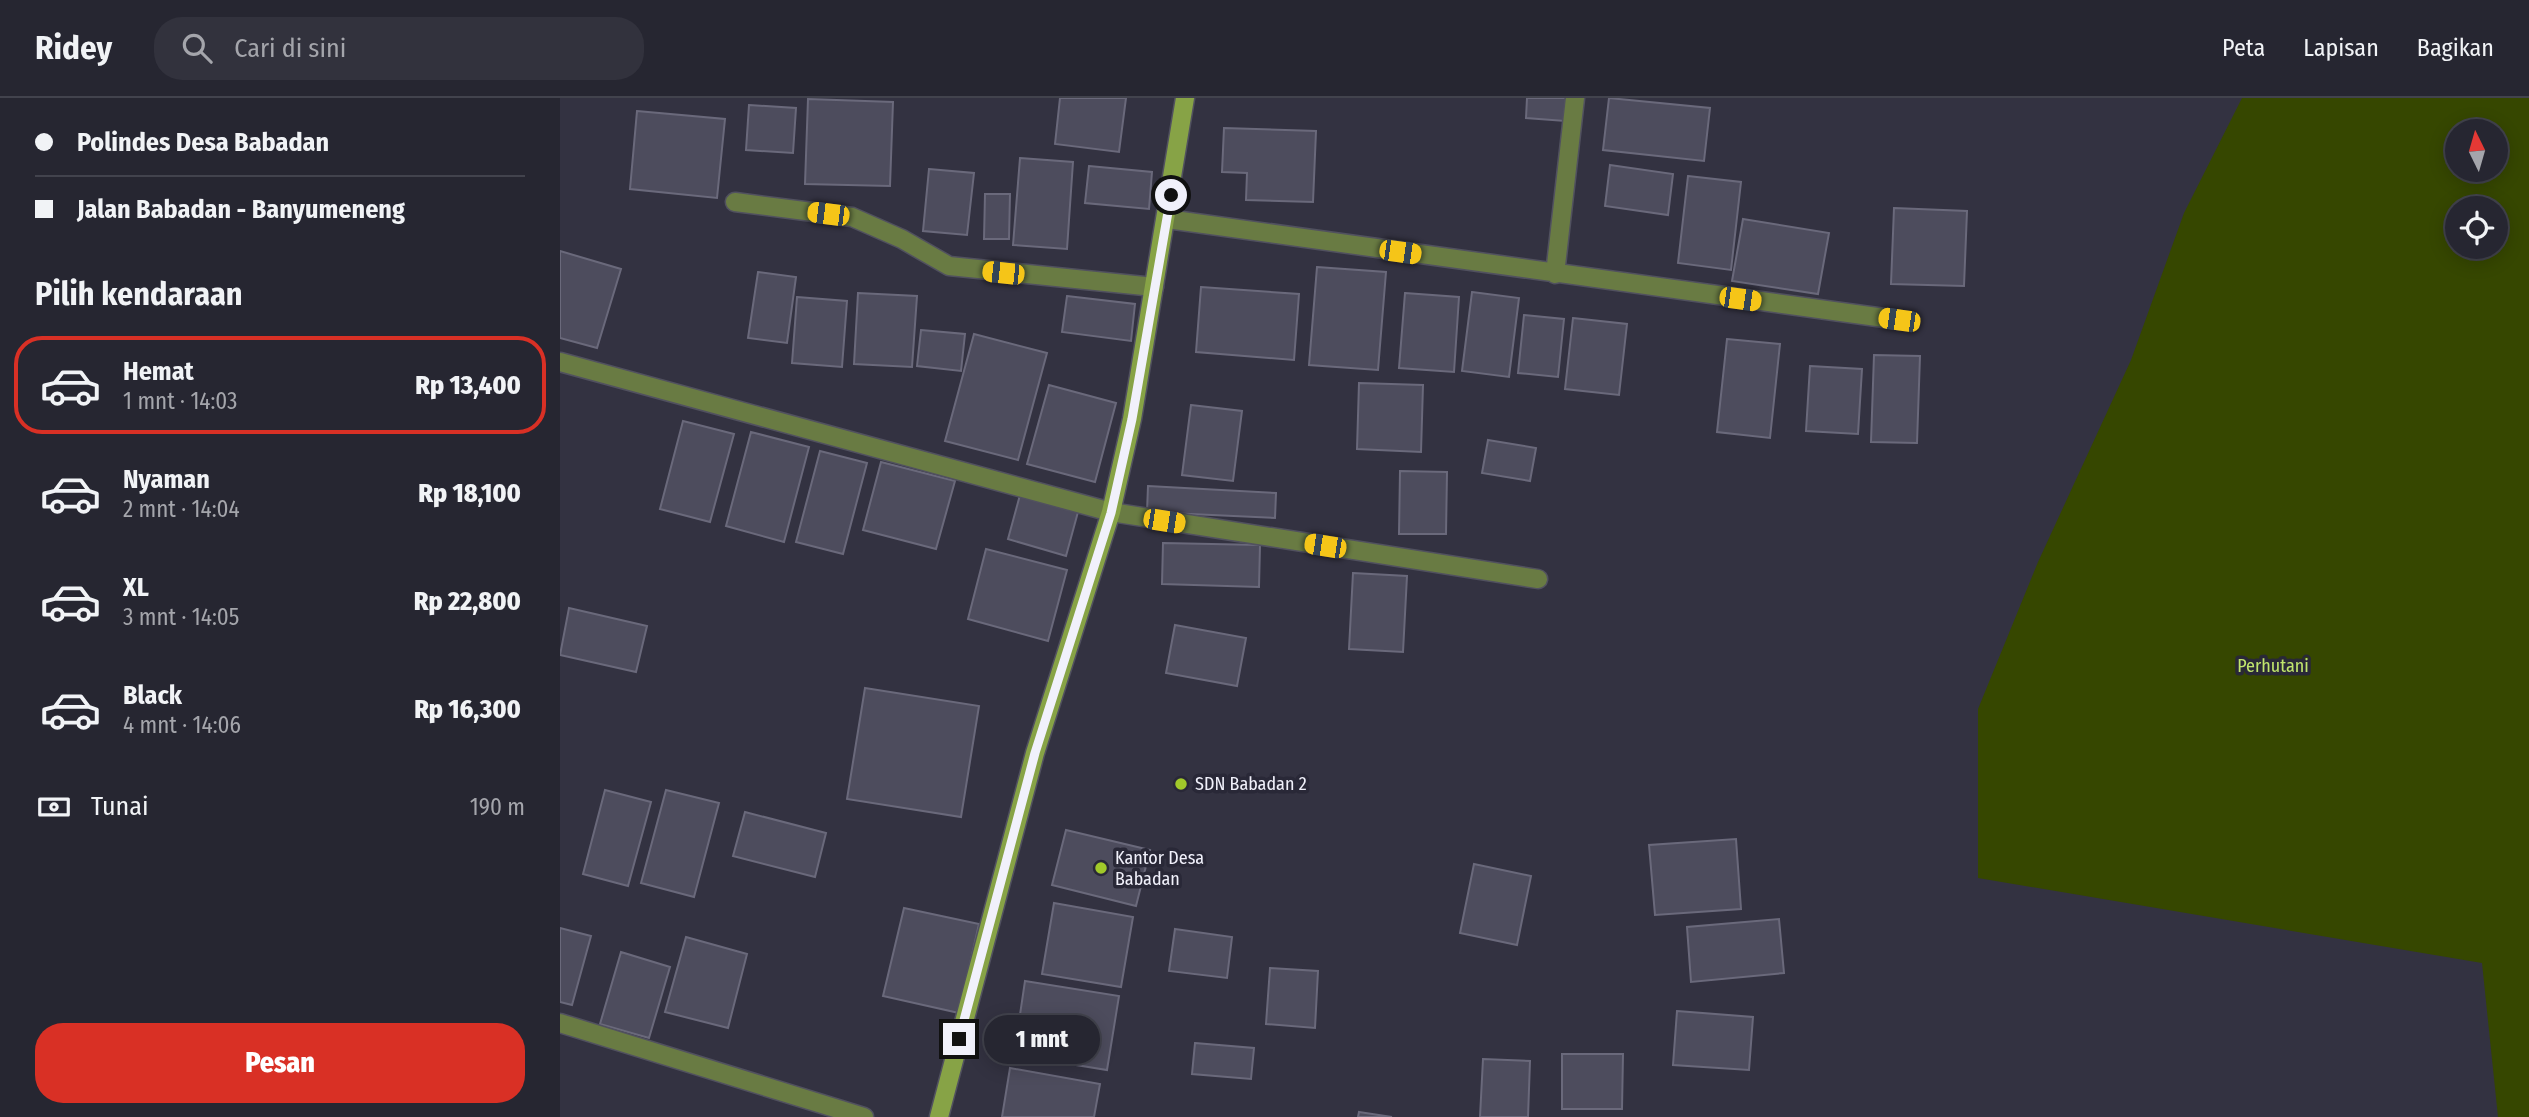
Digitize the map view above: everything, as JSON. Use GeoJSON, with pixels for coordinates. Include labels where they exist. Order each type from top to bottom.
{"type":"FeatureCollection","features":[{"type":"Feature","properties":{"kind":"street"},"geometry":{"type":"LineString","coordinates":[[939,1117],[1035,753],[1111,513],[1132,419],[1185,98]]}},
{"type":"Feature","properties":{"kind":"street"},"geometry":{"type":"LineString","coordinates":[[1555,274],[1575,98]]}},
{"type":"Feature","properties":{"kind":"street"},"geometry":{"type":"LineString","coordinates":[[735,202],[852,217],[902,239],[949,266],[1154,287]]}},
{"type":"Feature","properties":{"kind":"street"},"geometry":{"type":"LineString","coordinates":[[1167,219],[1899,320]]}},
{"type":"Feature","properties":{"kind":"street"},"geometry":{"type":"LineString","coordinates":[[560,362],[1111,513],[1538,579]]}},
{"type":"Feature","properties":{"kind":"street"},"geometry":{"type":"LineString","coordinates":[[560,1023],[864,1117]]}},
{"type":"Feature","properties":{"kind":"green space","name":"Perhutani"},"geometry":{"type":"Polygon","coordinates":[[[2242,98],[2529,98],[2529,1117],[2498,1117],[2482,963],[1978,878],[1978,709],[2038,562],[2131,360],[2184,213],[2242,98]]]}},
{"type":"Feature","properties":{"kind":"building"},"geometry":{"type":"Polygon","coordinates":[[[1060,98],[1126,98],[1119,152],[1055,144],[1060,98]]]}},
{"type":"Feature","properties":{"kind":"building"},"geometry":{"type":"Polygon","coordinates":[[[1527,98],[1566,98],[1565,121],[1526,118],[1527,98]]]}},
{"type":"Feature","properties":{"kind":"building"},"geometry":{"type":"Polygon","coordinates":[[[1609,98],[1710,108],[1704,161],[1603,150],[1609,98]]]}},
{"type":"Feature","properties":{"kind":"building"},"geometry":{"type":"Polygon","coordinates":[[[808,99],[893,102],[890,186],[805,184],[808,99]]]}},
{"type":"Feature","properties":{"kind":"building"},"geometry":{"type":"Polygon","coordinates":[[[749,105],[796,108],[793,153],[746,150],[749,105]]]}},
{"type":"Feature","properties":{"kind":"building"},"geometry":{"type":"Polygon","coordinates":[[[637,111],[725,119],[717,198],[630,189],[637,111]]]}},
{"type":"Feature","properties":{"kind":"building"},"geometry":{"type":"Polygon","coordinates":[[[1224,128],[1316,131],[1313,202],[1246,200],[1247,173],[1222,172],[1224,128]]]}},
{"type":"Feature","properties":{"kind":"building"},"geometry":{"type":"Polygon","coordinates":[[[1020,158],[1073,162],[1067,249],[1013,245],[1020,158]]]}},
{"type":"Feature","properties":{"kind":"building"},"geometry":{"type":"Polygon","coordinates":[[[1610,165],[1673,174],[1668,215],[1605,206],[1610,165]]]}},
{"type":"Feature","properties":{"kind":"building"},"geometry":{"type":"Polygon","coordinates":[[[1089,166],[1152,172],[1149,209],[1085,203],[1089,166]]]}},
{"type":"Feature","properties":{"kind":"building"},"geometry":{"type":"Polygon","coordinates":[[[929,169],[974,173],[967,235],[923,231],[929,169]]]}},
{"type":"Feature","properties":{"kind":"building"},"geometry":{"type":"Polygon","coordinates":[[[1688,176],[1741,182],[1731,270],[1678,263],[1688,176]]]}},
{"type":"Feature","properties":{"kind":"building"},"geometry":{"type":"Polygon","coordinates":[[[985,194],[1010,194],[1009,239],[984,239],[985,194]]]}},
{"type":"Feature","properties":{"kind":"building"},"geometry":{"type":"Polygon","coordinates":[[[1894,208],[1967,211],[1964,286],[1891,284],[1894,208]]]}},
{"type":"Feature","properties":{"kind":"building"},"geometry":{"type":"Polygon","coordinates":[[[1743,219],[1829,233],[1818,294],[1732,281],[1743,219]]]}},
{"type":"Feature","properties":{"kind":"building"},"geometry":{"type":"Polygon","coordinates":[[[560,251],[621,269],[597,348],[560,338],[560,251]]]}},
{"type":"Feature","properties":{"kind":"building"},"geometry":{"type":"Polygon","coordinates":[[[1317,267],[1386,272],[1378,370],[1309,365],[1317,267]]]}},
{"type":"Feature","properties":{"kind":"building"},"geometry":{"type":"Polygon","coordinates":[[[758,272],[796,277],[787,343],[748,338],[758,272]]]}},
{"type":"Feature","properties":{"kind":"building"},"geometry":{"type":"Polygon","coordinates":[[[1201,287],[1299,294],[1294,360],[1196,352],[1201,287]]]}},
{"type":"Feature","properties":{"kind":"building"},"geometry":{"type":"Polygon","coordinates":[[[1472,292],[1519,298],[1509,377],[1462,371],[1472,292]]]}},
{"type":"Feature","properties":{"kind":"building"},"geometry":{"type":"Polygon","coordinates":[[[858,293],[917,296],[912,367],[854,364],[858,293]]]}},
{"type":"Feature","properties":{"kind":"building"},"geometry":{"type":"Polygon","coordinates":[[[1405,293],[1459,297],[1454,372],[1399,368],[1405,293]]]}},
{"type":"Feature","properties":{"kind":"building"},"geometry":{"type":"Polygon","coordinates":[[[1067,296],[1135,304],[1131,341],[1062,332],[1067,296]]]}},
{"type":"Feature","properties":{"kind":"building"},"geometry":{"type":"Polygon","coordinates":[[[797,297],[847,301],[842,367],[792,363],[797,297]]]}},
{"type":"Feature","properties":{"kind":"building"},"geometry":{"type":"Polygon","coordinates":[[[1524,315],[1564,319],[1558,377],[1518,373],[1524,315]]]}},
{"type":"Feature","properties":{"kind":"building"},"geometry":{"type":"Polygon","coordinates":[[[1573,318],[1627,324],[1619,395],[1565,389],[1573,318]]]}},
{"type":"Feature","properties":{"kind":"building"},"geometry":{"type":"Polygon","coordinates":[[[921,330],[965,334],[961,371],[917,366],[921,330]]]}},
{"type":"Feature","properties":{"kind":"building"},"geometry":{"type":"Polygon","coordinates":[[[974,334],[1047,353],[1018,460],[945,441],[974,334]]]}},
{"type":"Feature","properties":{"kind":"building"},"geometry":{"type":"Polygon","coordinates":[[[1727,339],[1780,344],[1770,438],[1717,432],[1727,339]]]}},
{"type":"Feature","properties":{"kind":"building"},"geometry":{"type":"Polygon","coordinates":[[[1874,355],[1920,356],[1917,443],[1871,442],[1874,355]]]}},
{"type":"Feature","properties":{"kind":"building"},"geometry":{"type":"Polygon","coordinates":[[[1810,366],[1862,369],[1858,434],[1806,431],[1810,366]]]}},
{"type":"Feature","properties":{"kind":"building"},"geometry":{"type":"Polygon","coordinates":[[[1359,383],[1423,385],[1421,452],[1357,449],[1359,383]]]}},
{"type":"Feature","properties":{"kind":"building"},"geometry":{"type":"Polygon","coordinates":[[[1049,385],[1116,403],[1095,482],[1027,464],[1049,385]]]}},
{"type":"Feature","properties":{"kind":"building"},"geometry":{"type":"Polygon","coordinates":[[[1191,405],[1242,411],[1233,481],[1182,475],[1191,405]]]}},
{"type":"Feature","properties":{"kind":"building"},"geometry":{"type":"Polygon","coordinates":[[[683,421],[734,434],[710,522],[660,509],[683,421]]]}},
{"type":"Feature","properties":{"kind":"building"},"geometry":{"type":"Polygon","coordinates":[[[751,432],[809,447],[784,542],[726,526],[751,432]]]}},
{"type":"Feature","properties":{"kind":"building"},"geometry":{"type":"Polygon","coordinates":[[[1488,440],[1536,448],[1530,481],[1482,473],[1488,440]]]}},
{"type":"Feature","properties":{"kind":"building"},"geometry":{"type":"Polygon","coordinates":[[[820,451],[867,463],[843,554],[796,542],[820,451]]]}},
{"type":"Feature","properties":{"kind":"building"},"geometry":{"type":"Polygon","coordinates":[[[881,462],[955,481],[936,549],[863,530],[881,462]]]}},
{"type":"Feature","properties":{"kind":"building"},"geometry":{"type":"Polygon","coordinates":[[[1400,471],[1447,472],[1446,534],[1399,534],[1400,471]]]}},
{"type":"Feature","properties":{"kind":"building"},"geometry":{"type":"Polygon","coordinates":[[[1148,486],[1276,493],[1275,518],[1147,512],[1148,486]]]}},
{"type":"Feature","properties":{"kind":"building"},"geometry":{"type":"Polygon","coordinates":[[[1020,495],[1078,512],[1066,556],[1008,539],[1020,495]]]}},
{"type":"Feature","properties":{"kind":"building"},"geometry":{"type":"Polygon","coordinates":[[[1163,543],[1260,545],[1259,587],[1162,584],[1163,543]]]}},
{"type":"Feature","properties":{"kind":"building"},"geometry":{"type":"Polygon","coordinates":[[[986,549],[1067,570],[1048,641],[968,619],[986,549]]]}},
{"type":"Feature","properties":{"kind":"building"},"geometry":{"type":"Polygon","coordinates":[[[1353,573],[1407,576],[1403,652],[1349,649],[1353,573]]]}},
{"type":"Feature","properties":{"kind":"building"},"geometry":{"type":"Polygon","coordinates":[[[569,608],[647,626],[636,672],[560,655],[569,608]]]}},
{"type":"Feature","properties":{"kind":"building"},"geometry":{"type":"Polygon","coordinates":[[[1175,625],[1246,638],[1237,686],[1166,673],[1175,625]]]}},
{"type":"Feature","properties":{"kind":"building"},"geometry":{"type":"Polygon","coordinates":[[[865,688],[979,706],[961,817],[847,799],[865,688]]]}},
{"type":"Feature","properties":{"kind":"building"},"geometry":{"type":"Polygon","coordinates":[[[605,790],[651,802],[628,886],[583,874],[605,790]]]}},
{"type":"Feature","properties":{"kind":"building"},"geometry":{"type":"Polygon","coordinates":[[[666,790],[719,803],[694,897],[641,883],[666,790]]]}},
{"type":"Feature","properties":{"kind":"building"},"geometry":{"type":"Polygon","coordinates":[[[745,812],[826,833],[815,877],[733,856],[745,812]]]}},
{"type":"Feature","properties":{"kind":"building","name":"Kantor Desa Babadan"},"geometry":{"type":"Polygon","coordinates":[[[1066,830],[1150,850],[1136,906],[1052,885],[1066,830]]]}},
{"type":"Feature","properties":{"kind":"building"},"geometry":{"type":"Polygon","coordinates":[[[1736,839],[1741,909],[1655,915],[1649,845],[1736,839]]]}},
{"type":"Feature","properties":{"kind":"building"},"geometry":{"type":"Polygon","coordinates":[[[1474,864],[1531,876],[1517,945],[1460,933],[1474,864]]]}},
{"type":"Feature","properties":{"kind":"building"},"geometry":{"type":"Polygon","coordinates":[[[1054,903],[1133,917],[1121,987],[1042,974],[1054,903]]]}},
{"type":"Feature","properties":{"kind":"building"},"geometry":{"type":"Polygon","coordinates":[[[904,908],[979,924],[959,1013],[883,996],[904,908]]]}},
{"type":"Feature","properties":{"kind":"building"},"geometry":{"type":"Polygon","coordinates":[[[1779,919],[1784,973],[1691,982],[1687,927],[1779,919]]]}},
{"type":"Feature","properties":{"kind":"building"},"geometry":{"type":"Polygon","coordinates":[[[560,928],[591,936],[572,1005],[560,1002],[560,928]]]}},
{"type":"Feature","properties":{"kind":"building"},"geometry":{"type":"Polygon","coordinates":[[[1175,929],[1232,937],[1227,978],[1169,971],[1175,929]]]}},
{"type":"Feature","properties":{"kind":"building"},"geometry":{"type":"Polygon","coordinates":[[[686,937],[747,954],[728,1028],[665,1012],[686,937]]]}},
{"type":"Feature","properties":{"kind":"building"},"geometry":{"type":"Polygon","coordinates":[[[621,952],[670,967],[649,1038],[600,1024],[621,952]]]}},
{"type":"Feature","properties":{"kind":"building"},"geometry":{"type":"Polygon","coordinates":[[[1270,968],[1318,971],[1315,1028],[1266,1024],[1270,968]]]}},
{"type":"Feature","properties":{"kind":"building"},"geometry":{"type":"Polygon","coordinates":[[[1025,981],[1119,996],[1107,1070],[1014,1055],[1025,981]]]}},
{"type":"Feature","properties":{"kind":"building"},"geometry":{"type":"Polygon","coordinates":[[[1677,1011],[1753,1017],[1749,1070],[1673,1065],[1677,1011]]]}},
{"type":"Feature","properties":{"kind":"building"},"geometry":{"type":"Polygon","coordinates":[[[1195,1043],[1254,1048],[1251,1079],[1192,1074],[1195,1043]]]}},
{"type":"Feature","properties":{"kind":"building"},"geometry":{"type":"Polygon","coordinates":[[[1562,1054],[1623,1054],[1622,1109],[1562,1109],[1562,1054]]]}},
{"type":"Feature","properties":{"kind":"building"},"geometry":{"type":"Polygon","coordinates":[[[1483,1059],[1530,1061],[1528,1117],[1480,1117],[1483,1059]]]}},
{"type":"Feature","properties":{"kind":"building"},"geometry":{"type":"Polygon","coordinates":[[[1010,1068],[1100,1084],[1094,1117],[1002,1117],[1010,1068]]]}},
{"type":"Feature","properties":{"kind":"building"},"geometry":{"type":"Polygon","coordinates":[[[1359,1112],[1392,1117],[1358,1117],[1359,1112]]]}},
{"type":"Feature","properties":{"kind":"place","name":"SDN Babadan 2"},"geometry":{"type":"Point","coordinates":[1181,784]}},
{"type":"Feature","properties":{"kind":"place","name":"Kantor Desa Babadan"},"geometry":{"type":"Point","coordinates":[1101,868]}},
{"type":"Feature","properties":{"kind":"route"},"geometry":{"type":"LineString","coordinates":[[959,1039],[1035,753],[1111,513],[1132,419],[1171,195]]}}]}
